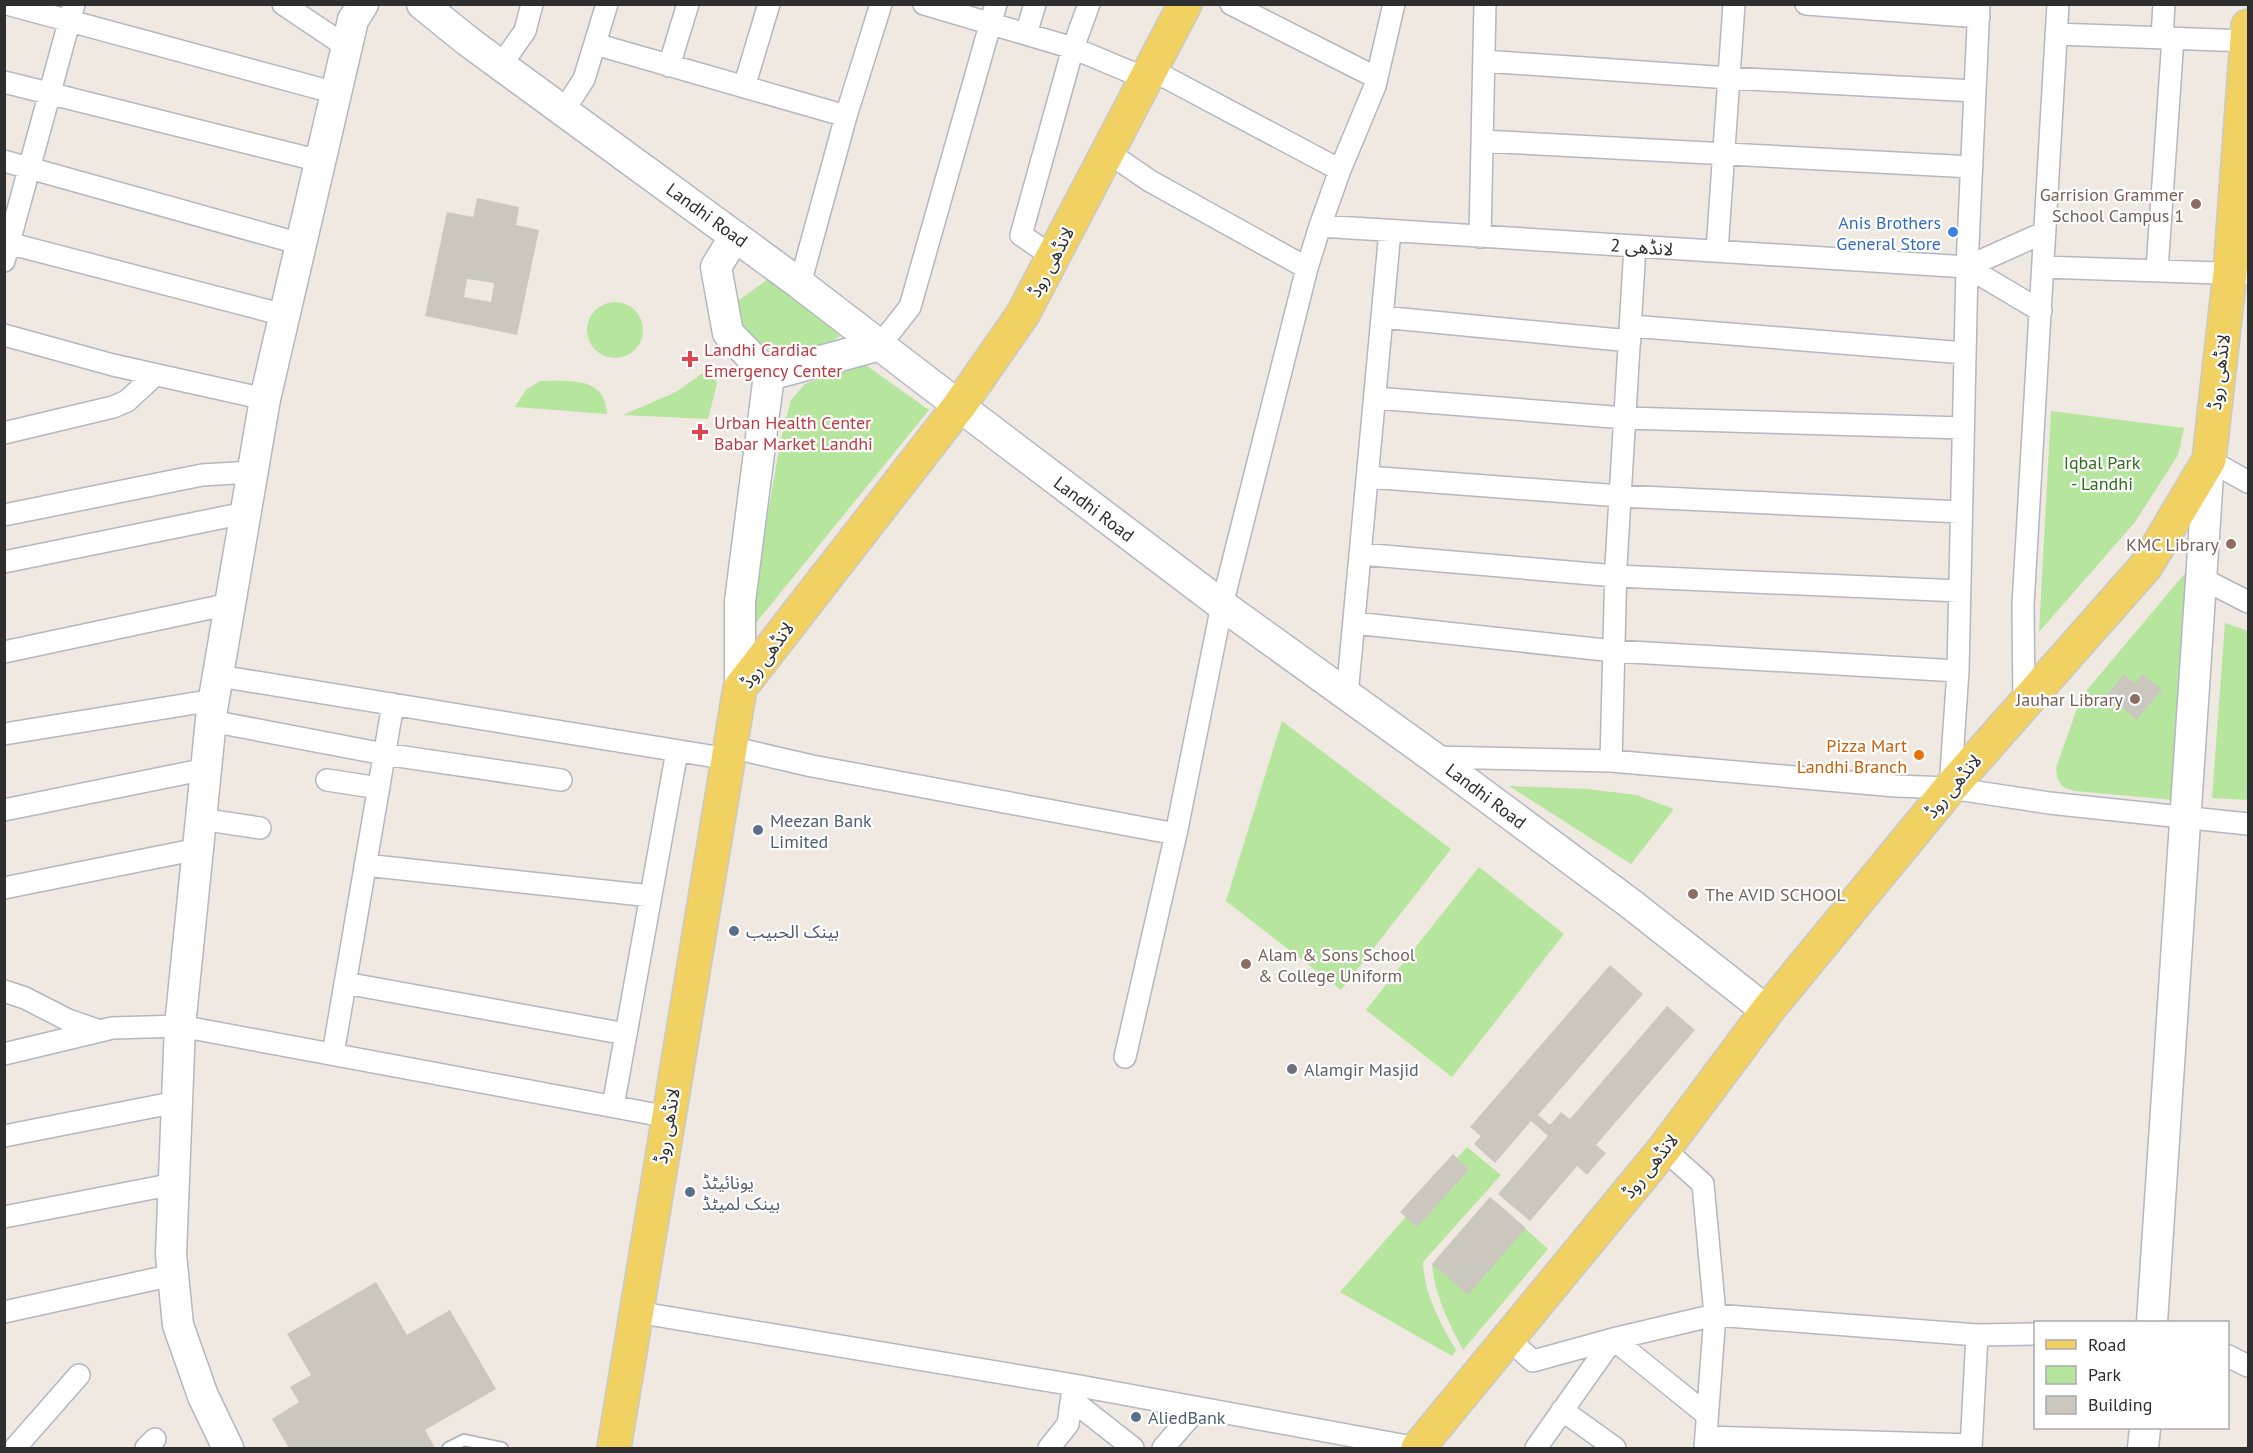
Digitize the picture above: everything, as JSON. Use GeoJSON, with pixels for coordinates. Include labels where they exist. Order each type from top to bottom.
{"type":"FeatureCollection","features":[{"type":"Feature","properties":{"kind":"main road","name":"لانڈھی روڈ"},"geometry":{"type":"LineString","coordinates":[[614,1449],[740,688],[958,406],[1023,314],[1185,4]]}},
{"type":"Feature","properties":{"kind":"main road","name":"لانڈھی روڈ"},"geometry":{"type":"LineString","coordinates":[[1418,1448],[1664,1149],[1767,1011],[1950,788],[2146,566],[2208,460],[2239,273],[2248,33]]}},
{"type":"Feature","properties":{"kind":"street"},"geometry":{"type":"LineString","coordinates":[[7,4],[72,13],[336,93]]}},
{"type":"Feature","properties":{"kind":"street"},"geometry":{"type":"LineString","coordinates":[[283,4],[347,47]]}},
{"type":"Feature","properties":{"kind":"street"},"geometry":{"type":"LineString","coordinates":[[228,1449],[203,1396],[177,1325],[171,1254],[180,1026],[215,699],[265,399],[347,47],[354,20],[363,4]]}},
{"type":"Feature","properties":{"kind":"street","name":"Landhi Road"},"geometry":{"type":"LineString","coordinates":[[422,4],[501,65],[800,284],[1222,605],[1433,757],[1631,904],[1767,1011]]}},
{"type":"Feature","properties":{"kind":"street"},"geometry":{"type":"LineString","coordinates":[[501,65],[525,31],[532,4]]}},
{"type":"Feature","properties":{"kind":"street"},"geometry":{"type":"LineString","coordinates":[[564,110],[584,79],[607,4]]}},
{"type":"Feature","properties":{"kind":"street"},"geometry":{"type":"LineString","coordinates":[[669,66],[688,4]]}},
{"type":"Feature","properties":{"kind":"street"},"geometry":{"type":"LineString","coordinates":[[744,87],[769,4]]}},
{"type":"Feature","properties":{"kind":"street"},"geometry":{"type":"LineString","coordinates":[[800,284],[846,116],[881,4]]}},
{"type":"Feature","properties":{"kind":"street"},"geometry":{"type":"LineString","coordinates":[[924,4],[993,14],[1026,34],[1149,74],[1340,170]]}},
{"type":"Feature","properties":{"kind":"street"},"geometry":{"type":"LineString","coordinates":[[1026,34],[1035,4]]}},
{"type":"Feature","properties":{"kind":"street"},"geometry":{"type":"LineString","coordinates":[[1053,257],[1021,235],[1073,48],[1089,4]]}},
{"type":"Feature","properties":{"kind":"street"},"geometry":{"type":"LineString","coordinates":[[1231,4],[1377,78]]}},
{"type":"Feature","properties":{"kind":"street"},"geometry":{"type":"LineString","coordinates":[[1125,1057],[1176,834],[1222,605],[1307,268],[1340,170],[1377,78],[1394,4]]}},
{"type":"Feature","properties":{"kind":"street"},"geometry":{"type":"LineString","coordinates":[[1480,237],[1485,4]]}},
{"type":"Feature","properties":{"kind":"street"},"geometry":{"type":"LineString","coordinates":[[1718,251],[1734,4]]}},
{"type":"Feature","properties":{"kind":"street"},"geometry":{"type":"LineString","coordinates":[[1806,4],[1979,11],[1967,267],[1958,671],[1950,788]]}},
{"type":"Feature","properties":{"kind":"street"},"geometry":{"type":"LineString","coordinates":[[2024,705],[2023,605],[2058,4]]}},
{"type":"Feature","properties":{"kind":"street"},"geometry":{"type":"LineString","coordinates":[[2157,270],[2168,38],[2164,4]]}},
{"type":"Feature","properties":{"kind":"street"},"geometry":{"type":"LineString","coordinates":[[72,13],[6,249],[284,315]]}},
{"type":"Feature","properties":{"kind":"street"},"geometry":{"type":"LineString","coordinates":[[769,375],[880,345],[910,307],[993,14]]}},
{"type":"Feature","properties":{"kind":"street"},"geometry":{"type":"LineString","coordinates":[[2056,34],[2168,38],[2248,33]]}},
{"type":"Feature","properties":{"kind":"street"},"geometry":{"type":"LineString","coordinates":[[595,44],[846,116]]}},
{"type":"Feature","properties":{"kind":"street"},"geometry":{"type":"LineString","coordinates":[[1484,62],[1975,91]]}},
{"type":"Feature","properties":{"kind":"street"},"geometry":{"type":"LineString","coordinates":[[4,82],[320,161]]}},
{"type":"Feature","properties":{"kind":"street"},"geometry":{"type":"LineString","coordinates":[[1482,141],[1972,167]]}},
{"type":"Feature","properties":{"kind":"street"},"geometry":{"type":"LineString","coordinates":[[1109,153],[1150,181],[1307,268]]}},
{"type":"Feature","properties":{"kind":"street"},"geometry":{"type":"LineString","coordinates":[[4,161],[300,244]]}},
{"type":"Feature","properties":{"kind":"street","name":"لانڈھی 2"},"geometry":{"type":"LineString","coordinates":[[1319,227],[1967,267]]}},
{"type":"Feature","properties":{"kind":"street"},"geometry":{"type":"LineString","coordinates":[[1347,695],[1390,231]]}},
{"type":"Feature","properties":{"kind":"street"},"geometry":{"type":"LineString","coordinates":[[1967,267],[2045,232]]}},
{"type":"Feature","properties":{"kind":"street"},"geometry":{"type":"LineString","coordinates":[[735,236],[716,267],[728,333],[769,375]]}},
{"type":"Feature","properties":{"kind":"street"},"geometry":{"type":"LineString","coordinates":[[1611,761],[1616,576],[1635,246]]}},
{"type":"Feature","properties":{"kind":"street"},"geometry":{"type":"LineString","coordinates":[[1967,267],[2041,311]]}},
{"type":"Feature","properties":{"kind":"street"},"geometry":{"type":"LineString","coordinates":[[2043,267],[2239,273]]}},
{"type":"Feature","properties":{"kind":"street"},"geometry":{"type":"LineString","coordinates":[[1383,317],[1965,353]]}},
{"type":"Feature","properties":{"kind":"street"},"geometry":{"type":"LineString","coordinates":[[6,337],[155,375],[265,399]]}},
{"type":"Feature","properties":{"kind":"street"},"geometry":{"type":"LineString","coordinates":[[4,433],[112,407],[128,401],[155,375]]}},
{"type":"Feature","properties":{"kind":"street"},"geometry":{"type":"LineString","coordinates":[[740,688],[740,601],[769,375]]}},
{"type":"Feature","properties":{"kind":"street"},"geometry":{"type":"LineString","coordinates":[[1375,398],[1625,417],[1963,428]]}},
{"type":"Feature","properties":{"kind":"street"},"geometry":{"type":"LineString","coordinates":[[2152,1321],[2208,460],[2248,482]]}},
{"type":"Feature","properties":{"kind":"street"},"geometry":{"type":"LineString","coordinates":[[4,515],[202,475],[252,472]]}},
{"type":"Feature","properties":{"kind":"street"},"geometry":{"type":"LineString","coordinates":[[1368,477],[1620,496],[1961,512]]}},
{"type":"Feature","properties":{"kind":"street"},"geometry":{"type":"LineString","coordinates":[[4,562],[245,513]]}},
{"type":"Feature","properties":{"kind":"street"},"geometry":{"type":"LineString","coordinates":[[1360,554],[1616,576],[1960,591]]}},
{"type":"Feature","properties":{"kind":"street"},"geometry":{"type":"LineString","coordinates":[[2201,578],[2248,602]]}},
{"type":"Feature","properties":{"kind":"street"},"geometry":{"type":"LineString","coordinates":[[4,652],[230,604]]}},
{"type":"Feature","properties":{"kind":"street"},"geometry":{"type":"LineString","coordinates":[[1354,622],[1614,651],[1958,671]]}},
{"type":"Feature","properties":{"kind":"street"},"geometry":{"type":"LineString","coordinates":[[4,734],[215,699],[393,704],[677,751],[729,753],[812,766],[1176,834]]}},
{"type":"Feature","properties":{"kind":"street"},"geometry":{"type":"LineString","coordinates":[[215,699],[384,754],[561,780]]}},
{"type":"Feature","properties":{"kind":"street"},"geometry":{"type":"LineString","coordinates":[[333,1054],[393,704]]}},
{"type":"Feature","properties":{"kind":"street"},"geometry":{"type":"LineString","coordinates":[[613,1106],[677,751]]}},
{"type":"Feature","properties":{"kind":"street"},"geometry":{"type":"LineString","coordinates":[[1433,757],[1611,761],[1896,786],[1950,788],[2049,803],[2248,824]]}},
{"type":"Feature","properties":{"kind":"street"},"geometry":{"type":"LineString","coordinates":[[4,810],[206,769]]}},
{"type":"Feature","properties":{"kind":"street"},"geometry":{"type":"LineString","coordinates":[[327,780],[379,788]]}},
{"type":"Feature","properties":{"kind":"street"},"geometry":{"type":"LineString","coordinates":[[201,819],[260,828]]}},
{"type":"Feature","properties":{"kind":"street"},"geometry":{"type":"LineString","coordinates":[[4,888],[198,849]]}},
{"type":"Feature","properties":{"kind":"street"},"geometry":{"type":"LineString","coordinates":[[365,865],[651,896]]}},
{"type":"Feature","properties":{"kind":"street"},"geometry":{"type":"LineString","coordinates":[[345,982],[626,1034]]}},
{"type":"Feature","properties":{"kind":"street"},"geometry":{"type":"LineString","coordinates":[[4,991],[25,998],[68,1020],[100,1031]]}},
{"type":"Feature","properties":{"kind":"street"},"geometry":{"type":"LineString","coordinates":[[4,1054],[112,1028],[180,1026],[669,1117]]}},
{"type":"Feature","properties":{"kind":"street"},"geometry":{"type":"LineString","coordinates":[[4,1136],[177,1102]]}},
{"type":"Feature","properties":{"kind":"street"},"geometry":{"type":"LineString","coordinates":[[1664,1149],[1703,1184],[1715,1315],[1705,1443],[1971,1447],[1977,1335]]}},
{"type":"Feature","properties":{"kind":"street"},"geometry":{"type":"LineString","coordinates":[[4,1217],[174,1184]]}},
{"type":"Feature","properties":{"kind":"street"},"geometry":{"type":"LineString","coordinates":[[4,1312],[173,1275]]}},
{"type":"Feature","properties":{"kind":"street"},"geometry":{"type":"LineString","coordinates":[[636,1312],[1073,1393],[1197,1409],[1418,1448]]}},
{"type":"Feature","properties":{"kind":"street"},"geometry":{"type":"LineString","coordinates":[[1508,1339],[1533,1361],[1715,1315],[1977,1335],[2034,1334]]}},
{"type":"Feature","properties":{"kind":"street"},"geometry":{"type":"LineString","coordinates":[[1536,1449],[1613,1339]]}},
{"type":"Feature","properties":{"kind":"street"},"geometry":{"type":"LineString","coordinates":[[1613,1339],[1706,1414]]}},
{"type":"Feature","properties":{"kind":"street"},"geometry":{"type":"LineString","coordinates":[[2229,1356],[2248,1366]]}},
{"type":"Feature","properties":{"kind":"street"},"geometry":{"type":"LineString","coordinates":[[15,1449],[79,1375]]}},
{"type":"Feature","properties":{"kind":"street"},"geometry":{"type":"LineString","coordinates":[[1049,1449],[1068,1424],[1073,1393]]}},
{"type":"Feature","properties":{"kind":"street"},"geometry":{"type":"LineString","coordinates":[[1073,1393],[1132,1449]]}},
{"type":"Feature","properties":{"kind":"street"},"geometry":{"type":"LineString","coordinates":[[1163,1449],[1197,1409]]}},
{"type":"Feature","properties":{"kind":"street"},"geometry":{"type":"LineString","coordinates":[[1562,1410],[1615,1449]]}},
{"type":"Feature","properties":{"kind":"street"},"geometry":{"type":"LineString","coordinates":[[2143,1449],[2145,1429]]}},
{"type":"Feature","properties":{"kind":"lane"},"geometry":{"type":"LineString","coordinates":[[448,1449],[464,1440],[502,1449]]}},
{"type":"Feature","properties":{"kind":"green space"},"geometry":{"type":"Polygon","coordinates":[[[768,279],[841,335],[825,346],[809,352],[793,354],[777,352],[763,346],[740,322],[732,305],[768,279]]]}},
{"type":"Feature","properties":{"kind":"green space"},"geometry":{"type":"Polygon","coordinates":[[[615,302],[626,304],[635,310],[641,319],[643,330],[641,341],[635,350],[626,356],[615,358],[604,356],[595,350],[589,341],[587,330],[589,319],[595,310],[604,304],[615,302]]]}},
{"type":"Feature","properties":{"kind":"green space"},"geometry":{"type":"Polygon","coordinates":[[[867,366],[929,410],[747,634],[781,438],[791,400],[805,384],[851,367],[867,366]]]}},
{"type":"Feature","properties":{"kind":"green space"},"geometry":{"type":"Polygon","coordinates":[[[710,368],[717,383],[708,419],[623,415],[676,392],[710,368]]]}},
{"type":"Feature","properties":{"kind":"green space"},"geometry":{"type":"Polygon","coordinates":[[[540,381],[574,381],[593,387],[605,402],[607,414],[515,407],[526,390],[540,381]]]}},
{"type":"Feature","properties":{"kind":"green space","name":"Iqbal Park - Landhi"},"geometry":{"type":"Polygon","coordinates":[[[2051,411],[2184,428],[2178,455],[2135,522],[2039,632],[2051,411]]]}},
{"type":"Feature","properties":{"kind":"green space"},"geometry":{"type":"Polygon","coordinates":[[[2187,571],[2173,800],[2075,791],[2063,787],[2057,778],[2056,768],[2081,697],[2187,571]]]}},
{"type":"Feature","properties":{"kind":"green space"},"geometry":{"type":"Polygon","coordinates":[[[2225,623],[2248,631],[2248,800],[2212,798],[2225,623]]]}},
{"type":"Feature","properties":{"kind":"green space"},"geometry":{"type":"Polygon","coordinates":[[[1282,721],[1451,849],[1341,990],[1226,901],[1282,721]]]}},
{"type":"Feature","properties":{"kind":"green space"},"geometry":{"type":"Polygon","coordinates":[[[1509,786],[1588,789],[1636,795],[1674,809],[1631,864],[1509,786]]]}},
{"type":"Feature","properties":{"kind":"green space"},"geometry":{"type":"Polygon","coordinates":[[[1479,867],[1564,934],[1452,1077],[1366,1010],[1479,867]]]}},
{"type":"Feature","properties":{"kind":"green space"},"geometry":{"type":"Polygon","coordinates":[[[1467,1147],[1501,1175],[1423,1262],[1430,1296],[1456,1350],[1452,1356],[1340,1292],[1467,1147]]]}},
{"type":"Feature","properties":{"kind":"green space"},"geometry":{"type":"Polygon","coordinates":[[[1490,1197],[1548,1249],[1463,1350],[1439,1298],[1432,1264],[1490,1197]]]}},
{"type":"Feature","properties":{"kind":"building"},"geometry":{"type":"Polygon","coordinates":[[[477,198],[519,207],[516,225],[539,230],[517,335],[425,316],[447,212],[473,217],[477,198]],[[467,279],[464,297],[491,302],[494,283],[467,279]]]}},
{"type":"Feature","properties":{"kind":"building"},"geometry":{"type":"Polygon","coordinates":[[[2124,674],[2134,683],[2143,674],[2162,690],[2136,720],[2107,694],[2124,674]]]}},
{"type":"Feature","properties":{"kind":"building"},"geometry":{"type":"Polygon","coordinates":[[[1610,965],[1643,994],[1538,1115],[1550,1125],[1561,1112],[1570,1119],[1667,1006],[1695,1030],[1596,1145],[1606,1153],[1587,1175],[1577,1166],[1530,1221],[1498,1194],[1548,1136],[1531,1121],[1495,1163],[1474,1144],[1481,1136],[1470,1127],[1610,965]]]}},
{"type":"Feature","properties":{"kind":"building"},"geometry":{"type":"Polygon","coordinates":[[[1453,1154],[1469,1170],[1417,1227],[1400,1212],[1453,1154]]]}},
{"type":"Feature","properties":{"kind":"building"},"geometry":{"type":"Polygon","coordinates":[[[1490,1197],[1526,1228],[1468,1295],[1432,1264],[1490,1197]]]}},
{"type":"Feature","properties":{"kind":"building"},"geometry":{"type":"Polygon","coordinates":[[[376,1282],[407,1335],[450,1310],[496,1389],[425,1430],[435,1448],[289,1448],[272,1419],[299,1402],[290,1387],[311,1375],[287,1334],[376,1282]]]}},
{"type":"Feature","properties":{"kind":"place","name":"Garrision Grammer School Campus 1"},"geometry":{"type":"Point","coordinates":[2196,204]}},
{"type":"Feature","properties":{"kind":"place","name":"Anis Brothers General Store"},"geometry":{"type":"Point","coordinates":[1953,232]}},
{"type":"Feature","properties":{"kind":"place","name":"Landhi Cardiac Emergency Center"},"geometry":{"type":"Point","coordinates":[690,359]}},
{"type":"Feature","properties":{"kind":"place","name":"Urban Health Center Babar Market Landhi"},"geometry":{"type":"Point","coordinates":[700,432]}},
{"type":"Feature","properties":{"kind":"place","name":"KMC Library"},"geometry":{"type":"Point","coordinates":[2231,544]}},
{"type":"Feature","properties":{"kind":"place","name":"Jauhar Library"},"geometry":{"type":"Point","coordinates":[2135,699]}},
{"type":"Feature","properties":{"kind":"place","name":"Pizza Mart Landhi Branch"},"geometry":{"type":"Point","coordinates":[1919,755]}},
{"type":"Feature","properties":{"kind":"place","name":"Meezan Bank Limited"},"geometry":{"type":"Point","coordinates":[758,830]}},
{"type":"Feature","properties":{"kind":"place","name":"The AVID SCHOOL"},"geometry":{"type":"Point","coordinates":[1693,894]}},
{"type":"Feature","properties":{"kind":"place","name":"بينک الحبيب"},"geometry":{"type":"Point","coordinates":[734,931]}},
{"type":"Feature","properties":{"kind":"place","name":"Alam & Sons School & College Uniform"},"geometry":{"type":"Point","coordinates":[1246,964]}},
{"type":"Feature","properties":{"kind":"place","name":"Alamgir Masjid"},"geometry":{"type":"Point","coordinates":[1292,1069]}},
{"type":"Feature","properties":{"kind":"place","name":"یونائیٹڈ بینک لمیٹڈ"},"geometry":{"type":"Point","coordinates":[690,1192]}},
{"type":"Feature","properties":{"kind":"place","name":"AliedBank"},"geometry":{"type":"Point","coordinates":[1136,1417]}}]}
